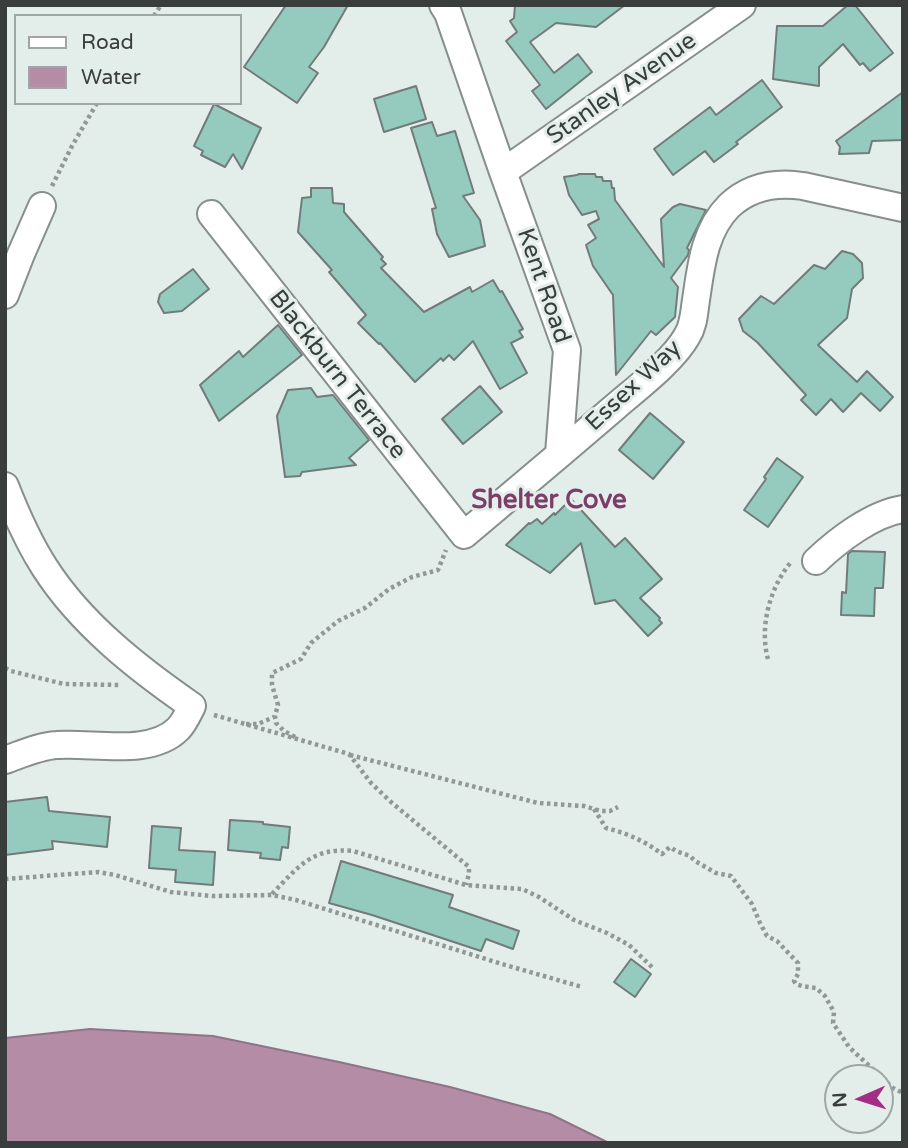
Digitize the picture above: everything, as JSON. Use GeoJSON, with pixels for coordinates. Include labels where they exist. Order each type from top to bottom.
{"type":"FeatureCollection","features":[{"type":"Feature","properties":{"kind":"street","name":"Stanley Avenue"},"geometry":{"type":"LineString","coordinates":[[503,172],[742,5]]}},
{"type":"Feature","properties":{"kind":"street","name":"Kent Road"},"geometry":{"type":"LineString","coordinates":[[451,8],[503,172],[567,350],[559,454]]}},
{"type":"Feature","properties":{"kind":"street","name":"Essex Way"},"geometry":{"type":"LineString","coordinates":[[559,454],[641,384],[681,345],[692,327],[707,241],[728,206],[739,198],[760,187],[789,184],[903,208]]}},
{"type":"Feature","properties":{"kind":"street"},"geometry":{"type":"LineString","coordinates":[[5,295],[42,206]]}},
{"type":"Feature","properties":{"kind":"street","name":"Blackburn Terrace"},"geometry":{"type":"LineString","coordinates":[[211,214],[464,535]]}},
{"type":"Feature","properties":{"kind":"street"},"geometry":{"type":"LineString","coordinates":[[464,535],[559,454]]}},
{"type":"Feature","properties":{"kind":"street"},"geometry":{"type":"LineString","coordinates":[[5,486],[31,544],[66,596],[106,638],[154,679],[192,706],[180,728],[169,737],[153,742],[134,746],[57,745],[37,748],[5,760]]}},
{"type":"Feature","properties":{"kind":"street"},"geometry":{"type":"LineString","coordinates":[[821,557],[834,544],[871,521],[903,509]]}},
{"type":"Feature","properties":{"kind":"path"},"geometry":{"type":"LineString","coordinates":[[42,206],[96,105]]}},
{"type":"Feature","properties":{"kind":"path"},"geometry":{"type":"LineString","coordinates":[[303,742],[276,723],[278,705],[272,685],[272,673],[301,659],[312,643],[338,621],[365,608],[389,589],[412,577],[438,570],[451,540],[464,535]]}},
{"type":"Feature","properties":{"kind":"path"},"geometry":{"type":"LineString","coordinates":[[768,659],[764,646],[767,618],[778,582],[795,557],[804,553],[821,557]]}},
{"type":"Feature","properties":{"kind":"path"},"geometry":{"type":"LineString","coordinates":[[5,668],[64,684],[146,686],[154,679]]}},
{"type":"Feature","properties":{"kind":"path"},"geometry":{"type":"LineString","coordinates":[[192,706],[303,742],[538,803],[610,811],[618,807]]}},
{"type":"Feature","properties":{"kind":"path"},"geometry":{"type":"LineString","coordinates":[[240,723],[258,724],[275,716]]}},
{"type":"Feature","properties":{"kind":"path"},"geometry":{"type":"LineString","coordinates":[[349,754],[391,802],[469,867],[466,885]]}},
{"type":"Feature","properties":{"kind":"path"},"geometry":{"type":"LineString","coordinates":[[594,809],[606,828],[651,845],[662,854],[670,847],[716,873],[730,877],[743,890],[768,936],[777,941],[797,963],[798,974],[794,981],[796,984],[816,988],[825,996],[834,1012],[833,1023],[849,1047],[893,1088],[903,1093]]}},
{"type":"Feature","properties":{"kind":"path"},"geometry":{"type":"LineString","coordinates":[[272,895],[299,866],[318,854],[338,850],[353,851],[466,885],[522,889],[540,897],[575,920],[629,945],[653,968]]}},
{"type":"Feature","properties":{"kind":"path"},"geometry":{"type":"LineString","coordinates":[[5,879],[98,872],[171,892],[212,896],[272,895],[296,900],[582,988]]}},
{"type":"Feature","properties":{"kind":"water"},"geometry":{"type":"Polygon","coordinates":[[[90,1029],[213,1036],[339,1062],[450,1087],[550,1114],[609,1143],[5,1143],[5,1038],[90,1029]]]}},
{"type":"Feature","properties":{"kind":"building"},"geometry":{"type":"Polygon","coordinates":[[[286,5],[348,5],[309,67],[318,73],[297,103],[244,67],[286,5]]]}},
{"type":"Feature","properties":{"kind":"building"},"geometry":{"type":"Polygon","coordinates":[[[515,5],[625,5],[596,27],[556,23],[530,42],[554,73],[578,54],[592,72],[546,109],[532,91],[540,85],[506,41],[517,32],[510,21],[514,18],[515,5]]]}},
{"type":"Feature","properties":{"kind":"building"},"geometry":{"type":"Polygon","coordinates":[[[848,5],[855,5],[893,53],[870,71],[863,63],[860,65],[843,44],[819,67],[819,86],[773,79],[777,26],[823,26],[848,5]]]}},
{"type":"Feature","properties":{"kind":"building"},"geometry":{"type":"Polygon","coordinates":[[[762,80],[782,107],[714,162],[705,151],[673,175],[654,149],[710,107],[716,115],[762,80]]]}},
{"type":"Feature","properties":{"kind":"building"},"geometry":{"type":"Polygon","coordinates":[[[416,86],[426,119],[384,132],[374,99],[416,86]]]}},
{"type":"Feature","properties":{"kind":"building"},"geometry":{"type":"Polygon","coordinates":[[[903,92],[903,140],[872,141],[869,153],[839,154],[840,147],[836,141],[903,92]]]}},
{"type":"Feature","properties":{"kind":"building"},"geometry":{"type":"Polygon","coordinates":[[[214,105],[261,128],[242,169],[233,154],[225,167],[201,155],[203,151],[194,146],[214,105]]]}},
{"type":"Feature","properties":{"kind":"building"},"geometry":{"type":"Polygon","coordinates":[[[432,122],[437,136],[455,131],[474,193],[463,196],[480,220],[485,246],[449,257],[437,234],[432,209],[436,208],[411,128],[432,122]]]}},
{"type":"Feature","properties":{"kind":"building"},"geometry":{"type":"Polygon","coordinates":[[[595,174],[596,177],[602,177],[603,181],[611,181],[615,200],[664,267],[661,219],[680,204],[706,210],[687,248],[688,255],[671,278],[678,287],[675,317],[656,335],[651,331],[616,375],[613,295],[593,266],[586,245],[596,238],[588,225],[599,219],[596,211],[582,215],[569,195],[564,177],[595,174]]]}},
{"type":"Feature","properties":{"kind":"building"},"geometry":{"type":"Polygon","coordinates":[[[311,188],[332,188],[333,203],[344,204],[344,212],[383,257],[381,259],[386,264],[381,268],[424,312],[470,287],[472,292],[493,280],[523,329],[519,331],[523,337],[511,343],[527,373],[500,389],[473,341],[454,360],[449,355],[443,361],[441,358],[415,382],[358,323],[366,315],[329,272],[332,270],[298,232],[302,198],[311,197],[311,188]]]}},
{"type":"Feature","properties":{"kind":"building"},"geometry":{"type":"Polygon","coordinates":[[[842,251],[853,254],[862,263],[863,278],[852,289],[847,318],[818,345],[857,382],[867,371],[893,397],[880,411],[861,393],[843,412],[831,399],[816,415],[801,400],[806,395],[757,342],[743,331],[739,319],[761,296],[774,304],[814,265],[825,269],[842,251]]]}},
{"type":"Feature","properties":{"kind":"building"},"geometry":{"type":"Polygon","coordinates":[[[193,269],[209,289],[182,311],[164,313],[158,302],[160,294],[193,269]]]}},
{"type":"Feature","properties":{"kind":"building"},"geometry":{"type":"Polygon","coordinates":[[[278,325],[302,355],[219,421],[200,385],[239,351],[243,357],[278,325]]]}},
{"type":"Feature","properties":{"kind":"building"},"geometry":{"type":"Polygon","coordinates":[[[480,386],[502,412],[463,444],[442,419],[480,386]]]}},
{"type":"Feature","properties":{"kind":"building"},"geometry":{"type":"Polygon","coordinates":[[[311,388],[317,397],[333,395],[369,440],[349,458],[356,465],[285,477],[277,416],[288,390],[311,388]]]}},
{"type":"Feature","properties":{"kind":"building"},"geometry":{"type":"Polygon","coordinates":[[[650,413],[684,442],[653,479],[619,450],[650,413]]]}},
{"type":"Feature","properties":{"kind":"building"},"geometry":{"type":"Polygon","coordinates":[[[777,458],[803,477],[768,527],[744,510],[777,458]]]}},
{"type":"Feature","properties":{"kind":"building"},"geometry":{"type":"Polygon","coordinates":[[[571,499],[615,547],[625,538],[662,579],[640,598],[662,623],[648,636],[615,600],[595,604],[581,543],[550,573],[506,545],[529,523],[537,519],[542,524],[571,499]]]}},
{"type":"Feature","properties":{"kind":"building"},"geometry":{"type":"Polygon","coordinates":[[[852,551],[885,552],[883,588],[875,588],[874,616],[841,615],[842,592],[846,593],[848,554],[852,551]]]}},
{"type":"Feature","properties":{"kind":"building"},"geometry":{"type":"Polygon","coordinates":[[[47,797],[49,811],[110,817],[107,847],[52,841],[53,849],[5,855],[5,802],[47,797]]]}},
{"type":"Feature","properties":{"kind":"building"},"geometry":{"type":"Polygon","coordinates":[[[230,820],[290,827],[288,848],[282,847],[280,860],[260,858],[261,853],[228,850],[230,820]]]}},
{"type":"Feature","properties":{"kind":"building"},"geometry":{"type":"Polygon","coordinates":[[[152,826],[181,828],[179,850],[215,852],[213,885],[175,882],[176,870],[149,868],[152,826]]]}},
{"type":"Feature","properties":{"kind":"building"},"geometry":{"type":"Polygon","coordinates":[[[341,861],[453,895],[449,907],[519,931],[513,949],[486,939],[481,951],[329,903],[341,861]]]}},
{"type":"Feature","properties":{"kind":"building"},"geometry":{"type":"Polygon","coordinates":[[[631,959],[651,974],[635,997],[614,982],[631,959]]]}},
{"type":"Feature","properties":{"kind":"district","name":"Shelter Cove"},"geometry":{"type":"Point","coordinates":[549,501]}}]}
